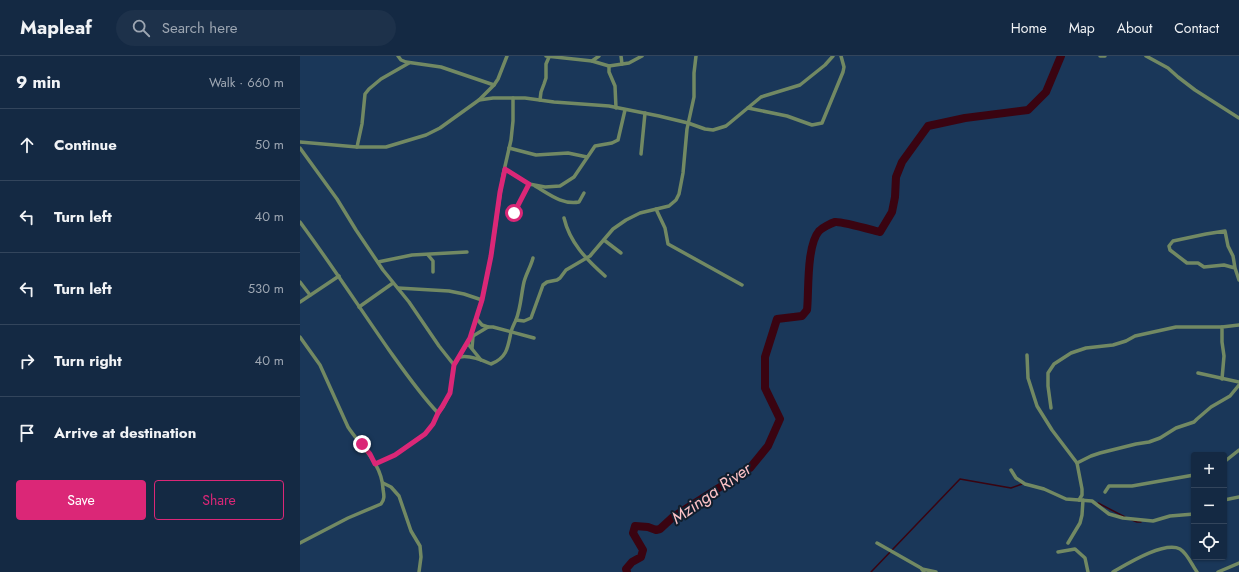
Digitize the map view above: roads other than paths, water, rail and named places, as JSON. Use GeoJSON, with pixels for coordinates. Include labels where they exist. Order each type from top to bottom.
{"type":"FeatureCollection","features":[{"type":"Feature","properties":{"kind":"street"},"geometry":{"type":"LineString","coordinates":[[398,56],[401,60],[441,67],[494,85]]}},
{"type":"Feature","properties":{"kind":"street"},"geometry":{"type":"LineString","coordinates":[[300,142],[358,147],[386,147],[426,135],[440,128],[479,100],[498,79],[507,56]]}},
{"type":"Feature","properties":{"kind":"street"},"geometry":{"type":"LineString","coordinates":[[540,100],[540,92],[546,78],[546,61],[548,56],[592,61],[609,66],[622,64],[642,56]]}},
{"type":"Feature","properties":{"kind":"street"},"geometry":{"type":"LineString","coordinates":[[592,61],[598,56]]}},
{"type":"Feature","properties":{"kind":"street"},"geometry":{"type":"LineString","coordinates":[[622,56],[622,64]]}},
{"type":"Feature","properties":{"kind":"street"},"geometry":{"type":"LineString","coordinates":[[516,320],[524,321],[531,318],[542,285],[547,282],[557,280],[566,270],[590,256],[613,229],[640,213],[664,208],[672,204],[679,194],[684,166],[688,123],[694,97],[696,56]]}},
{"type":"Feature","properties":{"kind":"street"},"geometry":{"type":"LineString","coordinates":[[479,100],[513,98],[616,108],[645,113],[711,130],[723,128],[762,97],[800,85],[825,65],[832,56]]}},
{"type":"Feature","properties":{"kind":"street"},"geometry":{"type":"LineString","coordinates":[[748,108],[787,116],[812,125],[822,123],[843,72],[844,68],[841,56]]}},
{"type":"Feature","properties":{"kind":"street"},"geometry":{"type":"LineString","coordinates":[[1100,56],[1105,56]]}},
{"type":"Feature","properties":{"kind":"street"},"geometry":{"type":"LineString","coordinates":[[1146,56],[1168,68],[1195,90],[1239,118]]}},
{"type":"Feature","properties":{"kind":"street"},"geometry":{"type":"LineString","coordinates":[[358,147],[365,94],[381,78],[409,62]]}},
{"type":"Feature","properties":{"kind":"street"},"geometry":{"type":"LineString","coordinates":[[609,66],[609,72],[616,86],[616,108]]}},
{"type":"Feature","properties":{"kind":"street"},"geometry":{"type":"LineString","coordinates":[[375,464],[395,455],[425,434],[433,424],[450,393],[454,365],[468,344],[482,300],[509,148],[513,121],[513,98]]}},
{"type":"Feature","properties":{"kind":"street"},"geometry":{"type":"LineString","coordinates":[[531,184],[545,187],[555,187],[565,184],[574,177],[595,146],[612,143],[618,140],[625,110]]}},
{"type":"Feature","properties":{"kind":"street"},"geometry":{"type":"LineString","coordinates":[[641,154],[645,113]]}},
{"type":"Feature","properties":{"kind":"street"},"geometry":{"type":"LineString","coordinates":[[300,148],[337,199],[378,262],[454,365]]}},
{"type":"Feature","properties":{"kind":"street"},"geometry":{"type":"LineString","coordinates":[[509,148],[536,155],[548,156],[559,153],[568,153],[587,157]]}},
{"type":"Feature","properties":{"kind":"street"},"geometry":{"type":"LineString","coordinates":[[505,169],[560,201],[579,202],[584,194]]}},
{"type":"Feature","properties":{"kind":"street"},"geometry":{"type":"LineString","coordinates":[[511,220],[531,184]]}},
{"type":"Feature","properties":{"kind":"street"},"geometry":{"type":"LineString","coordinates":[[656,209],[665,228],[668,244],[742,285]]}},
{"type":"Feature","properties":{"kind":"street"},"geometry":{"type":"LineString","coordinates":[[564,218],[575,244],[586,259],[605,276]]}},
{"type":"Feature","properties":{"kind":"street"},"geometry":{"type":"LineString","coordinates":[[300,222],[408,376],[438,413]]}},
{"type":"Feature","properties":{"kind":"street"},"geometry":{"type":"LineString","coordinates":[[1235,268],[1224,265],[1204,267],[1198,263],[1187,263],[1170,250],[1169,245],[1174,241],[1225,231],[1228,246],[1233,256],[1239,280]]}},
{"type":"Feature","properties":{"kind":"street"},"geometry":{"type":"LineString","coordinates":[[604,240],[621,252]]}},
{"type":"Feature","properties":{"kind":"street"},"geometry":{"type":"LineString","coordinates":[[378,262],[412,255],[467,252]]}},
{"type":"Feature","properties":{"kind":"street"},"geometry":{"type":"LineString","coordinates":[[428,255],[433,261],[433,272]]}},
{"type":"Feature","properties":{"kind":"street"},"geometry":{"type":"LineString","coordinates":[[460,357],[465,356],[491,364],[500,359],[506,352],[511,331],[521,304],[524,280],[533,258]]}},
{"type":"Feature","properties":{"kind":"street"},"geometry":{"type":"LineString","coordinates":[[300,302],[339,276]]}},
{"type":"Feature","properties":{"kind":"street"},"geometry":{"type":"LineString","coordinates":[[300,282],[310,295]]}},
{"type":"Feature","properties":{"kind":"street"},"geometry":{"type":"LineString","coordinates":[[359,307],[393,283]]}},
{"type":"Feature","properties":{"kind":"street"},"geometry":{"type":"LineString","coordinates":[[398,288],[448,291],[482,300]]}},
{"type":"Feature","properties":{"kind":"street"},"geometry":{"type":"LineString","coordinates":[[476,318],[482,325],[488,328]]}},
{"type":"Feature","properties":{"kind":"street"},"geometry":{"type":"LineString","coordinates":[[1051,408],[1048,373],[1052,366],[1071,353],[1086,348],[1113,345],[1126,341],[1135,336],[1176,327],[1222,327],[1239,325]]}},
{"type":"Feature","properties":{"kind":"street"},"geometry":{"type":"LineString","coordinates":[[471,337],[493,327],[534,338]]}},
{"type":"Feature","properties":{"kind":"street"},"geometry":{"type":"LineString","coordinates":[[1222,327],[1224,356],[1222,379]]}},
{"type":"Feature","properties":{"kind":"street"},"geometry":{"type":"LineString","coordinates":[[300,337],[320,366],[348,427],[370,454],[383,483],[384,500],[381,504],[348,518],[300,543]]}},
{"type":"Feature","properties":{"kind":"street"},"geometry":{"type":"LineString","coordinates":[[471,337],[472,349]]}},
{"type":"Feature","properties":{"kind":"street"},"geometry":{"type":"LineString","coordinates":[[468,344],[481,360]]}},
{"type":"Feature","properties":{"kind":"street"},"geometry":{"type":"LineString","coordinates":[[1027,355],[1028,378],[1037,406],[1052,430],[1077,463],[1082,489],[1080,521],[1068,543]]}},
{"type":"Feature","properties":{"kind":"street"},"geometry":{"type":"LineString","coordinates":[[1077,463],[1100,453],[1149,442],[1160,438],[1176,428],[1194,422],[1211,407],[1230,396],[1239,383],[1198,373]]}},
{"type":"Feature","properties":{"kind":"street"},"geometry":{"type":"LineString","coordinates":[[1227,460],[1239,450]]}},
{"type":"Feature","properties":{"kind":"street"},"geometry":{"type":"LineString","coordinates":[[1011,470],[1016,478],[1025,484],[1044,489],[1066,499],[1093,501],[1109,514],[1123,518],[1153,521],[1170,516],[1191,514]]}},
{"type":"Feature","properties":{"kind":"street"},"geometry":{"type":"LineString","coordinates":[[1105,492],[1109,486],[1132,486],[1191,476]]}},
{"type":"Feature","properties":{"kind":"street"},"geometry":{"type":"LineString","coordinates":[[383,483],[400,496],[411,531],[420,546],[421,557],[419,572]]}},
{"type":"Feature","properties":{"kind":"street"},"geometry":{"type":"LineString","coordinates":[[1227,499],[1239,497]]}},
{"type":"Feature","properties":{"kind":"street"},"geometry":{"type":"LineString","coordinates":[[877,543],[923,571],[936,572]]}},
{"type":"Feature","properties":{"kind":"street"},"geometry":{"type":"LineString","coordinates":[[1114,572],[1141,556],[1162,549],[1174,548],[1182,550],[1197,572]]}},
{"type":"Feature","properties":{"kind":"street"},"geometry":{"type":"LineString","coordinates":[[1058,552],[1075,549],[1085,558],[1088,572]]}},
{"type":"Feature","properties":{"kind":"street"},"geometry":{"type":"LineString","coordinates":[[1218,572],[1239,564]]}},
{"type":"Feature","properties":{"kind":"waterway","name":"Mzinga River"},"geometry":{"type":"LineString","coordinates":[[627,572],[626,569],[632,562],[641,557],[643,550],[633,533],[635,526],[648,527],[656,530],[660,529],[673,517],[750,468],[768,446],[780,419],[765,388],[765,357],[777,319],[802,316],[807,310],[810,259],[815,238],[819,231],[835,222],[838,222],[880,232],[892,212],[895,197],[896,177],[902,162],[928,126],[965,118],[1028,110],[1046,92],[1061,56]]}},
{"type":"Feature","properties":{"kind":"waterway"},"geometry":{"type":"LineString","coordinates":[[871,572],[960,479],[1011,488],[1022,484]]}},
{"type":"Feature","properties":{"kind":"waterway"},"geometry":{"type":"LineString","coordinates":[[1098,503],[1125,517]]}},
{"type":"Feature","properties":{"kind":"waterway"},"geometry":{"type":"LineString","coordinates":[[1132,520],[1141,522]]}}]}
